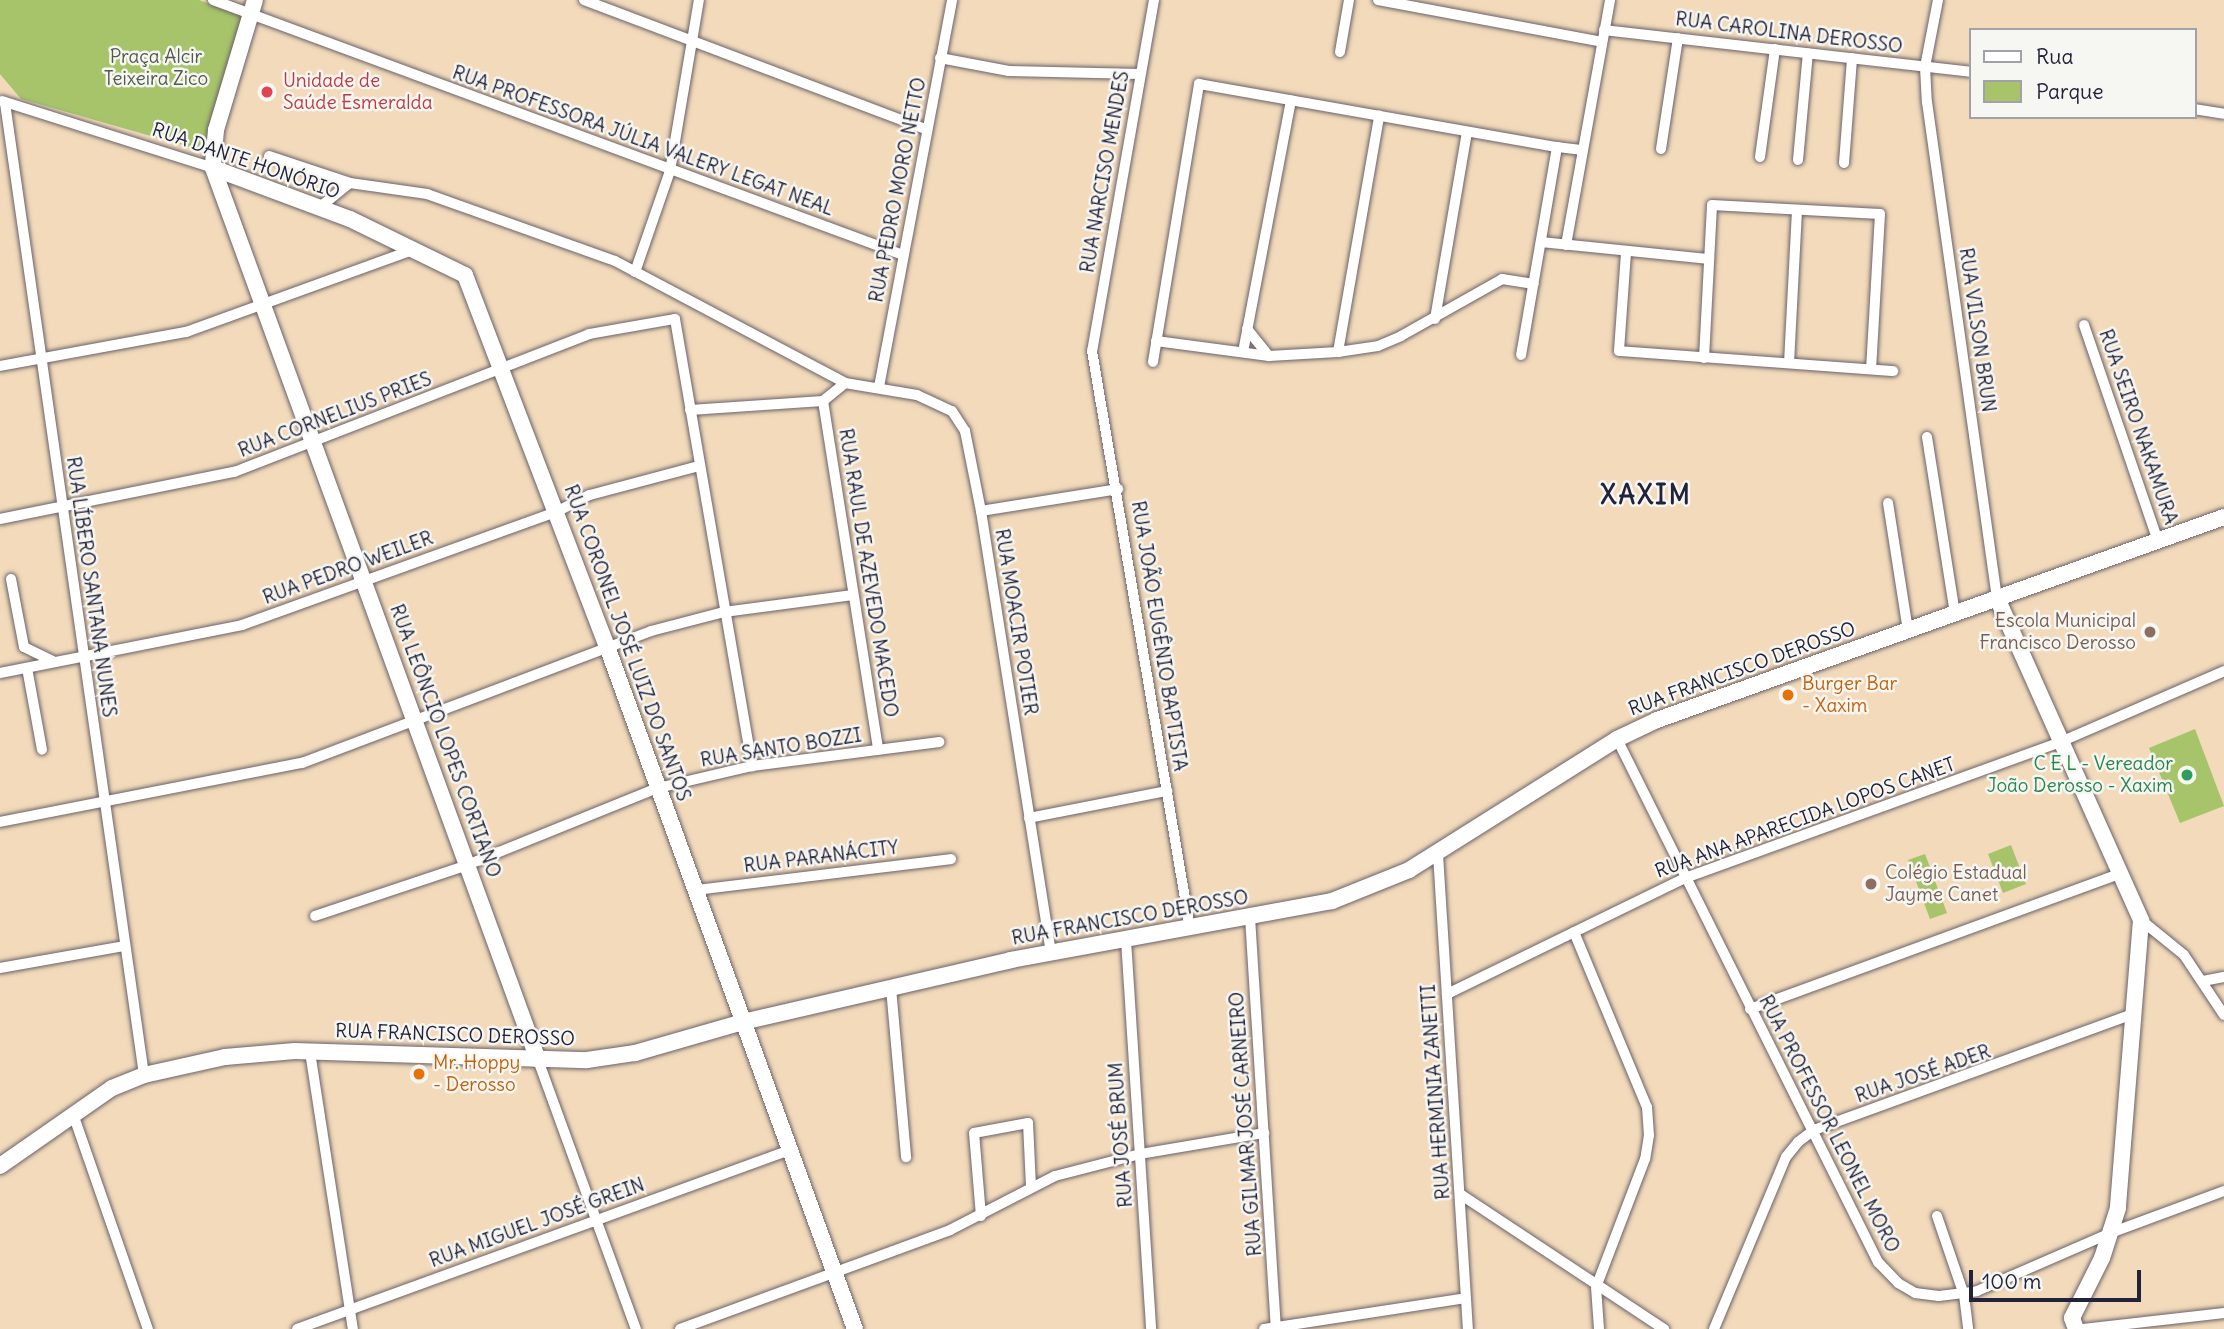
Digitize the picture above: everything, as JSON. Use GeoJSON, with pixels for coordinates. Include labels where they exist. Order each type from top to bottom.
{"type":"FeatureCollection","features":[{"type":"Feature","properties":{"kind":"street","name":"RUA PROFESSORA JÚLIA VALERY LEGAT NEAL"},"geometry":{"type":"LineString","coordinates":[[212,0],[253,7],[670,171],[903,255]]}},
{"type":"Feature","properties":{"kind":"street"},"geometry":{"type":"LineString","coordinates":[[584,0],[926,129]]}},
{"type":"Feature","properties":{"kind":"street"},"geometry":{"type":"LineString","coordinates":[[635,272],[670,171],[699,0]]}},
{"type":"Feature","properties":{"kind":"street","name":"RUA PEDRO MORO NETTO"},"geometry":{"type":"LineString","coordinates":[[879,387],[951,0]]}},
{"type":"Feature","properties":{"kind":"street","name":"RUA NARCISO MENDES"},"geometry":{"type":"LineString","coordinates":[[1092,351],[1154,0]]}},
{"type":"Feature","properties":{"kind":"street"},"geometry":{"type":"LineString","coordinates":[[1340,52],[1349,0]]}},
{"type":"Feature","properties":{"kind":"street"},"geometry":{"type":"LineString","coordinates":[[1378,0],[1409,3],[1602,42]]}},
{"type":"Feature","properties":{"kind":"street"},"geometry":{"type":"LineString","coordinates":[[1566,245],[1574,187],[1610,0]]}},
{"type":"Feature","properties":{"kind":"street","name":"RUA VILSON BRUN"},"geometry":{"type":"LineString","coordinates":[[1938,0],[1926,66],[1927,102],[1997,598]]}},
{"type":"Feature","properties":{"kind":"street"},"geometry":{"type":"LineString","coordinates":[[213,168],[216,130],[253,7]]}},
{"type":"Feature","properties":{"kind":"street","name":"RUA CAROLINA DEROSSO"},"geometry":{"type":"LineString","coordinates":[[1604,30],[1968,72]]}},
{"type":"Feature","properties":{"kind":"street"},"geometry":{"type":"LineString","coordinates":[[1661,149],[1678,38]]}},
{"type":"Feature","properties":{"kind":"street"},"geometry":{"type":"LineString","coordinates":[[1760,157],[1775,50]]}},
{"type":"Feature","properties":{"kind":"street"},"geometry":{"type":"LineString","coordinates":[[1798,160],[1808,53]]}},
{"type":"Feature","properties":{"kind":"street"},"geometry":{"type":"LineString","coordinates":[[940,58],[1009,71],[1140,74]]}},
{"type":"Feature","properties":{"kind":"street"},"geometry":{"type":"LineString","coordinates":[[1844,163],[1852,58]]}},
{"type":"Feature","properties":{"kind":"street"},"geometry":{"type":"LineString","coordinates":[[1153,362],[1199,84],[1582,150]]}},
{"type":"Feature","properties":{"kind":"street","name":"RUA DANTE HONÓRIO"},"geometry":{"type":"LineString","coordinates":[[2,101],[323,205],[413,250],[461,269],[468,281]]}},
{"type":"Feature","properties":{"kind":"street","name":"RUA LÍBERO SANTANA NUNES"},"geometry":{"type":"LineString","coordinates":[[2,101],[144,1075]]}},
{"type":"Feature","properties":{"kind":"street"},"geometry":{"type":"LineString","coordinates":[[1243,352],[1291,101]]}},
{"type":"Feature","properties":{"kind":"street"},"geometry":{"type":"LineString","coordinates":[[2196,109],[2224,114]]}},
{"type":"Feature","properties":{"kind":"street"},"geometry":{"type":"LineString","coordinates":[[1338,352],[1380,116]]}},
{"type":"Feature","properties":{"kind":"street"},"geometry":{"type":"LineString","coordinates":[[1435,319],[1467,132]]}},
{"type":"Feature","properties":{"kind":"street"},"geometry":{"type":"LineString","coordinates":[[1521,355],[1557,147]]}},
{"type":"Feature","properties":{"kind":"street"},"geometry":{"type":"LineString","coordinates":[[269,156],[350,183],[428,194],[635,272],[845,383],[823,401],[690,410],[752,766]]}},
{"type":"Feature","properties":{"kind":"street","name":"RUA LEÔNCIO LOPES CORTIANO"},"geometry":{"type":"LineString","coordinates":[[213,168],[636,1329]]}},
{"type":"Feature","properties":{"kind":"street"},"geometry":{"type":"LineString","coordinates":[[323,205],[350,183]]}},
{"type":"Feature","properties":{"kind":"street"},"geometry":{"type":"LineString","coordinates":[[1548,199],[1572,202]]}},
{"type":"Feature","properties":{"kind":"street"},"geometry":{"type":"LineString","coordinates":[[1704,358],[1707,258],[1712,205],[1880,214],[1871,368]]}},
{"type":"Feature","properties":{"kind":"street"},"geometry":{"type":"LineString","coordinates":[[1789,363],[1797,211]]}},
{"type":"Feature","properties":{"kind":"street"},"geometry":{"type":"LineString","coordinates":[[1541,242],[1626,253],[1707,258]]}},
{"type":"Feature","properties":{"kind":"street"},"geometry":{"type":"LineString","coordinates":[[0,366],[186,332],[413,250]]}},
{"type":"Feature","properties":{"kind":"street"},"geometry":{"type":"LineString","coordinates":[[1626,253],[1619,351],[1893,371]]}},
{"type":"Feature","properties":{"kind":"street"},"geometry":{"type":"LineString","coordinates":[[1156,341],[1269,356],[1338,352],[1378,346],[1435,319],[1502,279],[1534,284]]}},
{"type":"Feature","properties":{"kind":"street","name":"RUA CORONEL JOSÉ LUIZ DO SANTOS"},"geometry":{"type":"LineString","coordinates":[[468,281],[608,649],[855,1329]]}},
{"type":"Feature","properties":{"kind":"street"},"geometry":{"type":"LineString","coordinates":[[1440,291],[1462,304]]}},
{"type":"Feature","properties":{"kind":"street","name":"RUA CORNELIUS PRIES"},"geometry":{"type":"LineString","coordinates":[[0,519],[234,472],[315,444],[589,334],[675,320],[690,410]]}},
{"type":"Feature","properties":{"kind":"street","name":"RUA SEIRO NAKAMURA"},"geometry":{"type":"LineString","coordinates":[[2084,325],[2158,541]]}},
{"type":"Feature","properties":{"kind":"street"},"geometry":{"type":"LineString","coordinates":[[1247,329],[1269,356]]}},
{"type":"Feature","properties":{"kind":"street","name":"RUA JOÃO EUGÊNIO BAPTISTA"},"geometry":{"type":"LineString","coordinates":[[1092,351],[1118,489],[1190,928]]}},
{"type":"Feature","properties":{"kind":"street","name":"RUA MOACIR POTIER"},"geometry":{"type":"LineString","coordinates":[[845,383],[879,387],[936,401],[952,411],[965,431],[981,511],[1051,953]]}},
{"type":"Feature","properties":{"kind":"street","name":"RUA RAUL DE AZEVEDO MACEDO"},"geometry":{"type":"LineString","coordinates":[[823,401],[878,750]]}},
{"type":"Feature","properties":{"kind":"street"},"geometry":{"type":"LineString","coordinates":[[1927,437],[1955,613]]}},
{"type":"Feature","properties":{"kind":"street","name":"RUA PEDRO WEILER"},"geometry":{"type":"LineString","coordinates":[[0,673],[242,625],[556,513],[590,495],[699,466]]}},
{"type":"Feature","properties":{"kind":"street"},"geometry":{"type":"LineString","coordinates":[[981,511],[1118,489]]}},
{"type":"Feature","properties":{"kind":"street"},"geometry":{"type":"LineString","coordinates":[[1888,503],[1908,631]]}},
{"type":"Feature","properties":{"kind":"street","name":"RUA FRANCISCO DEROSSO"},"geometry":{"type":"LineString","coordinates":[[0,1166],[113,1088],[144,1075],[225,1057],[310,1052],[538,1060],[635,1053],[743,1022],[1051,953],[1332,901],[1438,854],[1617,739],[1955,613],[2224,517]]}},
{"type":"Feature","properties":{"kind":"street"},"geometry":{"type":"LineString","coordinates":[[11,579],[24,647],[53,661]]}},
{"type":"Feature","properties":{"kind":"street"},"geometry":{"type":"LineString","coordinates":[[0,822],[302,763],[651,631],[724,612],[853,595]]}},
{"type":"Feature","properties":{"kind":"street"},"geometry":{"type":"LineString","coordinates":[[1997,598],[2058,743],[2141,920],[2136,1013],[2113,1232],[2075,1326],[2224,1313]]}},
{"type":"Feature","properties":{"kind":"street"},"geometry":{"type":"LineString","coordinates":[[27,668],[41,750]]}},
{"type":"Feature","properties":{"kind":"street","name":"RUA ANA APARECIDA LOPOS CANET"},"geometry":{"type":"LineString","coordinates":[[1447,994],[1685,878],[2058,743],[2222,672]]}},
{"type":"Feature","properties":{"kind":"street","name":"RUA PROFESSOR LEONEL MORO"},"geometry":{"type":"LineString","coordinates":[[1617,739],[1878,1262],[1898,1283],[1915,1293],[1964,1295],[2113,1232],[2224,1191]]}},
{"type":"Feature","properties":{"kind":"street","name":"RUA SANTO BOZZI"},"geometry":{"type":"LineString","coordinates":[[315,916],[467,865],[659,788],[752,766],[939,742]]}},
{"type":"Feature","properties":{"kind":"street"},"geometry":{"type":"LineString","coordinates":[[1029,818],[1167,791]]}},
{"type":"Feature","properties":{"kind":"street","name":"RUA HERMINIA ZANETTI"},"geometry":{"type":"LineString","coordinates":[[1438,854],[1468,1329]]}},
{"type":"Feature","properties":{"kind":"street","name":"RUA PARANÁCITY"},"geometry":{"type":"LineString","coordinates":[[696,890],[951,859]]}},
{"type":"Feature","properties":{"kind":"street"},"geometry":{"type":"LineString","coordinates":[[1750,1009],[2119,874]]}},
{"type":"Feature","properties":{"kind":"street","name":"RUA GILMAR JOSÉ CARNEIRO"},"geometry":{"type":"LineString","coordinates":[[1250,917],[1264,1133],[1272,1328]]}},
{"type":"Feature","properties":{"kind":"street"},"geometry":{"type":"LineString","coordinates":[[2141,920],[2166,937],[2203,981],[2224,1015]]}},
{"type":"Feature","properties":{"kind":"street"},"geometry":{"type":"LineString","coordinates":[[1574,932],[1647,1107],[1649,1135],[1645,1159],[1596,1287],[1599,1329]]}},
{"type":"Feature","properties":{"kind":"street","name":"RUA JOSÉ BRUM"},"geometry":{"type":"LineString","coordinates":[[1126,940],[1151,1329]]}},
{"type":"Feature","properties":{"kind":"street"},"geometry":{"type":"LineString","coordinates":[[0,968],[125,946]]}},
{"type":"Feature","properties":{"kind":"street"},"geometry":{"type":"LineString","coordinates":[[2203,981],[2224,977]]}},
{"type":"Feature","properties":{"kind":"street"},"geometry":{"type":"LineString","coordinates":[[891,988],[906,1157]]}},
{"type":"Feature","properties":{"kind":"street","name":"RUA JOSÉ ADER"},"geometry":{"type":"LineString","coordinates":[[1714,1329],[1786,1157],[1814,1130],[2136,1013]]}},
{"type":"Feature","properties":{"kind":"street"},"geometry":{"type":"LineString","coordinates":[[310,1052],[354,1329]]}},
{"type":"Feature","properties":{"kind":"street"},"geometry":{"type":"LineString","coordinates":[[73,1114],[148,1329]]}},
{"type":"Feature","properties":{"kind":"street"},"geometry":{"type":"LineString","coordinates":[[981,1216],[974,1133],[1028,1123],[1031,1186]]}},
{"type":"Feature","properties":{"kind":"street"},"geometry":{"type":"LineString","coordinates":[[680,1329],[981,1216],[1055,1175],[1140,1154],[1264,1133]]}},
{"type":"Feature","properties":{"kind":"street","name":"RUA MIGUEL JOSÉ GREIN"},"geometry":{"type":"LineString","coordinates":[[297,1329],[790,1150]]}},
{"type":"Feature","properties":{"kind":"street"},"geometry":{"type":"LineString","coordinates":[[1460,1195],[1596,1287],[1664,1329]]}},
{"type":"Feature","properties":{"kind":"street"},"geometry":{"type":"LineString","coordinates":[[1937,1216],[1964,1295],[1968,1329]]}},
{"type":"Feature","properties":{"kind":"street"},"geometry":{"type":"LineString","coordinates":[[1272,1328],[1466,1298]]}},
{"type":"Feature","properties":{"kind":"green space","name":"Praça Alcir Teixeira Zico"},"geometry":{"type":"Polygon","coordinates":[[[0,0],[199,0],[242,16],[207,152],[21,99],[0,74],[0,0]]]}},
{"type":"Feature","properties":{"kind":"green space","name":"C E L - Vereador João Derosso - Xaxim"},"geometry":{"type":"Polygon","coordinates":[[[2195,729],[2224,806],[2180,823],[2149,748],[2195,729]]]}},
{"type":"Feature","properties":{"kind":"green space"},"geometry":{"type":"Polygon","coordinates":[[[2011,845],[2026,884],[2003,893],[1988,854],[2011,845]]]}},
{"type":"Feature","properties":{"kind":"green space"},"geometry":{"type":"Polygon","coordinates":[[[1925,854],[1947,913],[1930,919],[1908,860],[1925,854]]]}},
{"type":"Feature","properties":{"kind":"place","name":"Unidade de Saúde Esmeralda"},"geometry":{"type":"Point","coordinates":[267,92]}},
{"type":"Feature","properties":{"kind":"place","name":"Escola Municipal Francisco Derosso"},"geometry":{"type":"Point","coordinates":[2150,632]}},
{"type":"Feature","properties":{"kind":"place","name":"Burger Bar - Xaxim"},"geometry":{"type":"Point","coordinates":[1788,695]}},
{"type":"Feature","properties":{"kind":"place","name":"C E L - Vereador João Derosso - Xaxim"},"geometry":{"type":"Point","coordinates":[2187,775]}},
{"type":"Feature","properties":{"kind":"place","name":"Colégio Estadual Jayme Canet"},"geometry":{"type":"Point","coordinates":[1871,884]}},
{"type":"Feature","properties":{"kind":"place","name":"Mr. Hoppy - Derosso"},"geometry":{"type":"Point","coordinates":[419,1074]}},
{"type":"Feature","properties":{"kind":"district","name":"XAXIM"},"geometry":{"type":"Point","coordinates":[1646,495]}}]}
